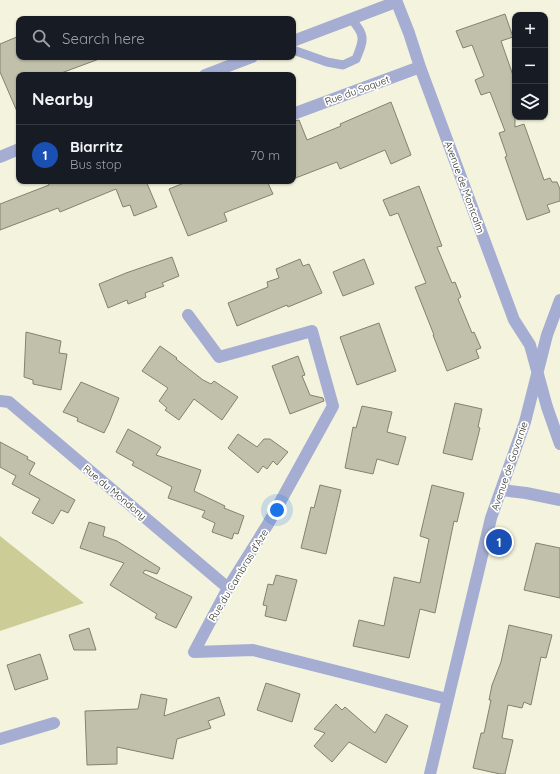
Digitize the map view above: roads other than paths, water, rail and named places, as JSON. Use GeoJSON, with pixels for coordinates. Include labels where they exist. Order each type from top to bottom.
{"type":"FeatureCollection","features":[{"type":"Feature","properties":{"kind":"street"},"geometry":{"type":"LineString","coordinates":[[296,41],[396,1]]}},
{"type":"Feature","properties":{"kind":"street","name":"Avenue de Montcalm"},"geometry":{"type":"LineString","coordinates":[[396,1],[514,320],[530,345],[547,407],[560,444]]}},
{"type":"Feature","properties":{"kind":"street"},"geometry":{"type":"LineString","coordinates":[[213,72],[244,60]]}},
{"type":"Feature","properties":{"kind":"street","name":"Rue du Saquet"},"geometry":{"type":"LineString","coordinates":[[296,113],[420,67]]}},
{"type":"Feature","properties":{"kind":"street"},"geometry":{"type":"LineString","coordinates":[[0,157],[16,150]]}},
{"type":"Feature","properties":{"kind":"street","name":"Avenue de Gavarnie"},"geometry":{"type":"LineString","coordinates":[[430,774],[491,518],[525,422],[547,334],[560,300]]}},
{"type":"Feature","properties":{"kind":"street","name":"Rue du Cambras d'Aze"},"geometry":{"type":"LineString","coordinates":[[188,315],[218,357],[312,331],[333,406],[268,524],[228,588],[194,652],[253,650],[448,699]]}},
{"type":"Feature","properties":{"kind":"street","name":"Rue du Mondony"},"geometry":{"type":"LineString","coordinates":[[0,401],[9,402],[228,588]]}},
{"type":"Feature","properties":{"kind":"street"},"geometry":{"type":"LineString","coordinates":[[501,490],[526,493],[560,500]]}},
{"type":"Feature","properties":{"kind":"street"},"geometry":{"type":"LineString","coordinates":[[0,739],[54,723]]}},
{"type":"Feature","properties":{"kind":"lane"},"geometry":{"type":"LineString","coordinates":[[296,51],[327,62],[343,65],[356,60],[362,44],[362,35],[357,25],[351,19]]}},
{"type":"Feature","properties":{"kind":"place","name":"Biarritz"},"geometry":{"type":"Point","coordinates":[499,542]}}]}
